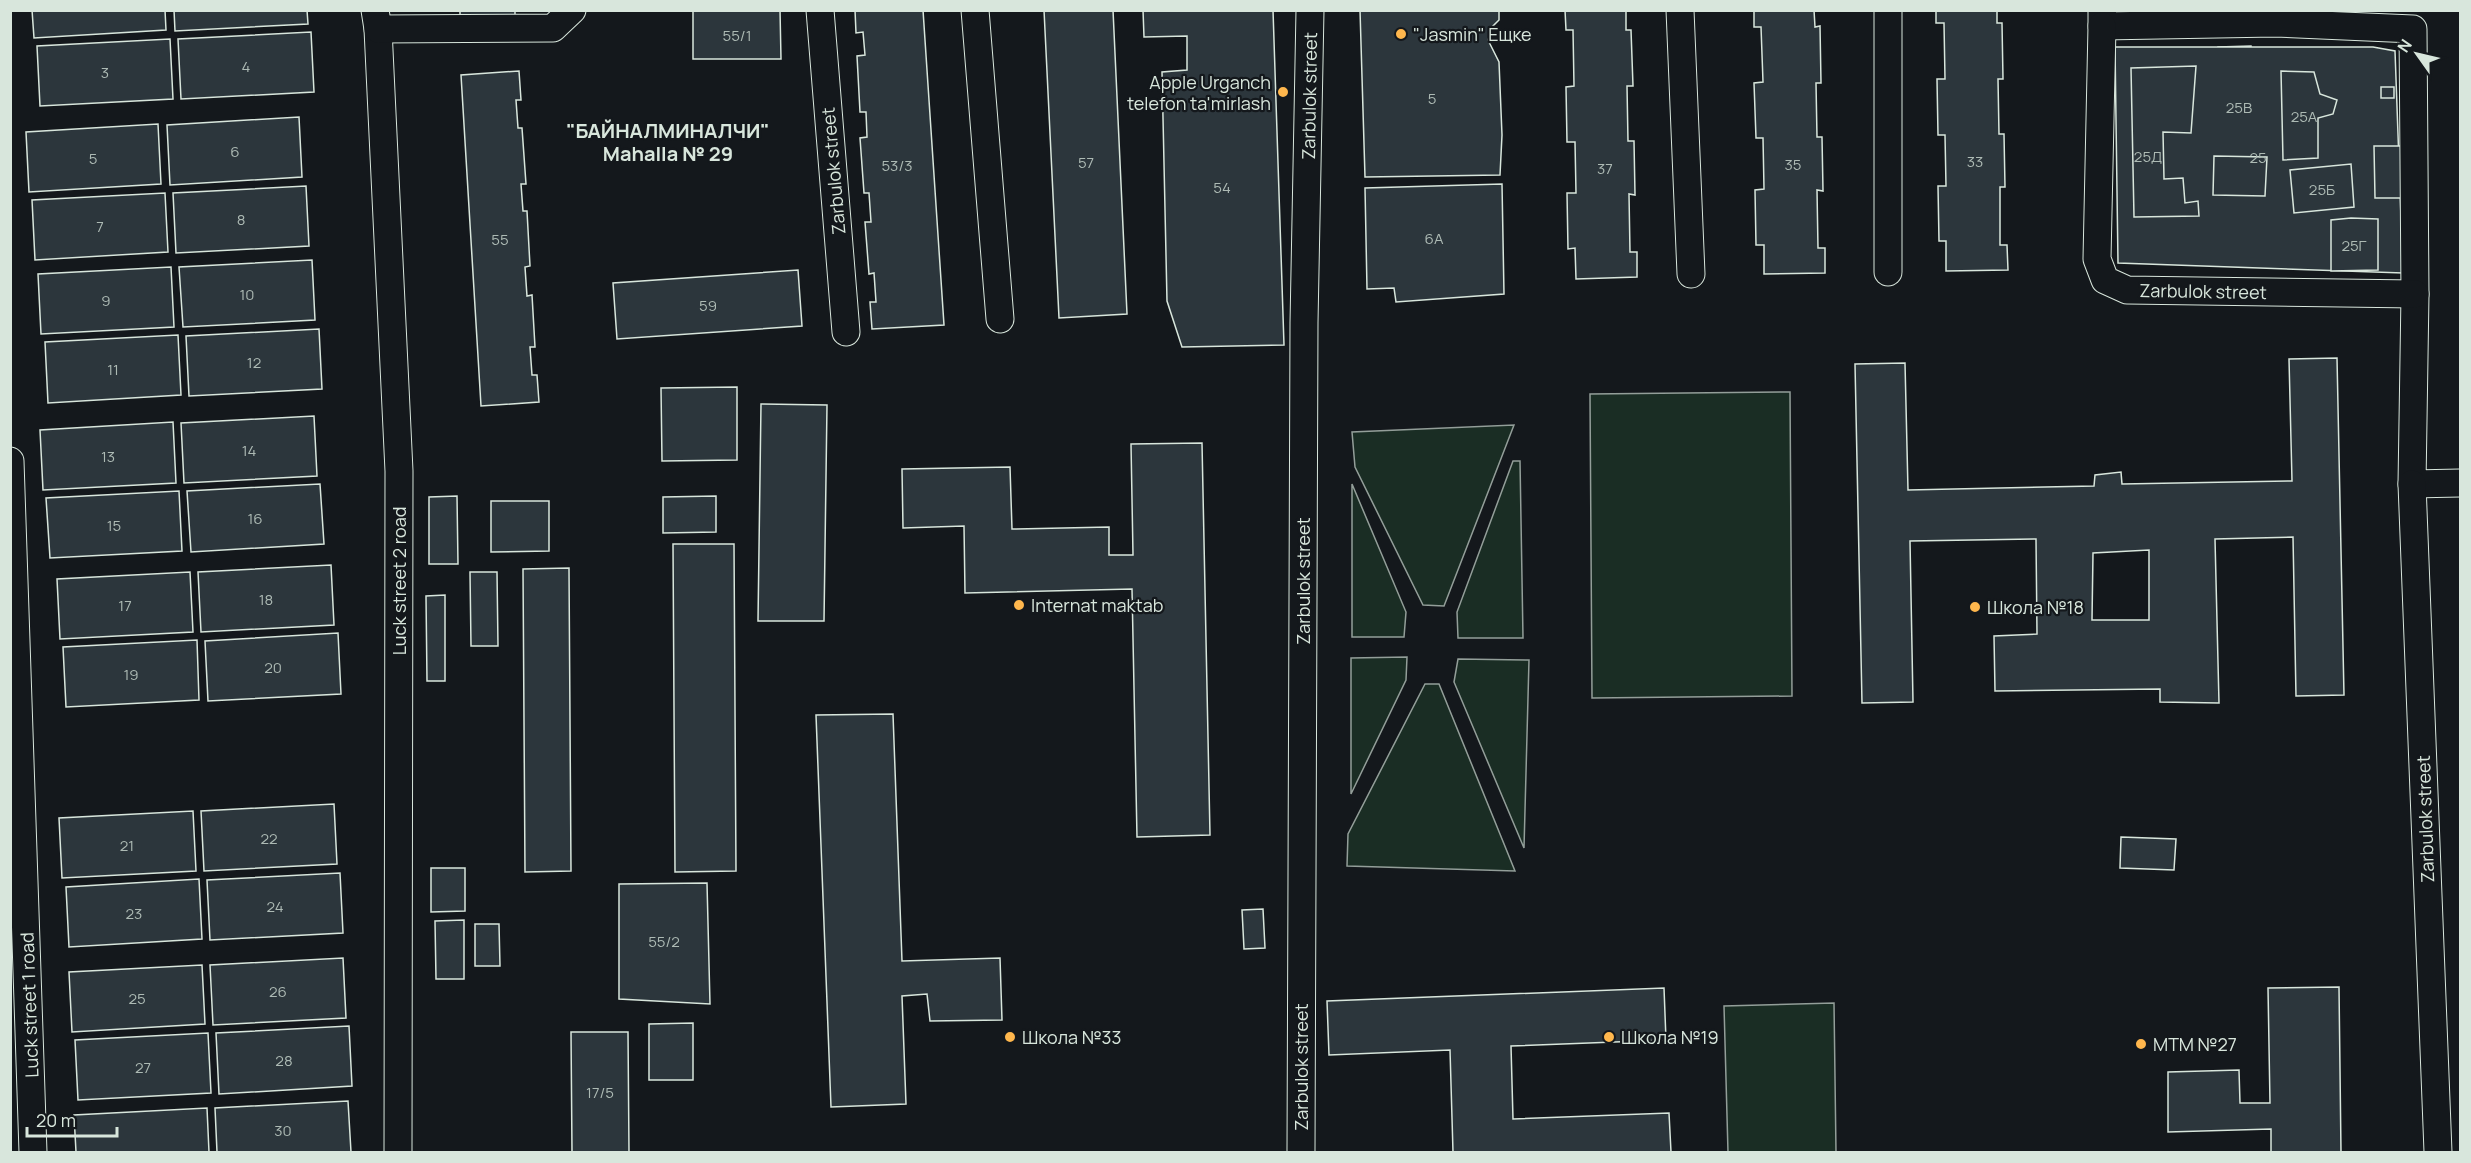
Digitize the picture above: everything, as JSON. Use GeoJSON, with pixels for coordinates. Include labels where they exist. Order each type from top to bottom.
{"type":"FeatureCollection","features":[{"type":"Feature","properties":{"kind":"street","name":"Zarbulok street"},"geometry":{"type":"LineString","coordinates":[[820,10],[846,332]]}},
{"type":"Feature","properties":{"kind":"street"},"geometry":{"type":"LineString","coordinates":[[975,10],[1000,319]]}},
{"type":"Feature","properties":{"kind":"street","name":"Zarbulok street"},"geometry":{"type":"LineString","coordinates":[[1301,1152],[1304,322],[1311,10]]}},
{"type":"Feature","properties":{"kind":"street"},"geometry":{"type":"LineString","coordinates":[[1680,10],[1691,274]]}},
{"type":"Feature","properties":{"kind":"street"},"geometry":{"type":"LineString","coordinates":[[1888,10],[1888,272]]}},
{"type":"Feature","properties":{"kind":"street"},"geometry":{"type":"LineString","coordinates":[[377,20],[553,28],[572,11]]}},
{"type":"Feature","properties":{"kind":"street","name":"Zarbulok street"},"geometry":{"type":"LineString","coordinates":[[2415,294],[2127,290],[2105,280],[2097,259],[2102,19],[2275,16],[2414,20],[2415,294],[2412,484],[2438,1152]]}},
{"type":"Feature","properties":{"kind":"street","name":"Luck street 2 road"},"geometry":{"type":"LineString","coordinates":[[377,20],[399,471],[398,1152]]}},
{"type":"Feature","properties":{"kind":"street","name":"Luck street 1 road"},"geometry":{"type":"LineString","coordinates":[[10,461],[33,1152]]}},
{"type":"Feature","properties":{"kind":"street"},"geometry":{"type":"LineString","coordinates":[[2412,484],[2460,483]]}},
{"type":"Feature","properties":{"kind":"green space"},"geometry":{"type":"Polygon","coordinates":[[[1790,392],[1792,696],[1592,698],[1590,394],[1790,392]]]}},
{"type":"Feature","properties":{"kind":"green space"},"geometry":{"type":"Polygon","coordinates":[[[1514,425],[1444,606],[1423,605],[1355,467],[1352,432],[1514,425]]]}},
{"type":"Feature","properties":{"kind":"green space"},"geometry":{"type":"Polygon","coordinates":[[[1513,461],[1520,461],[1523,638],[1458,638],[1457,612],[1513,461]]]}},
{"type":"Feature","properties":{"kind":"green space"},"geometry":{"type":"Polygon","coordinates":[[[1352,484],[1406,612],[1404,637],[1352,637],[1352,484]]]}},
{"type":"Feature","properties":{"kind":"green space"},"geometry":{"type":"Polygon","coordinates":[[[1407,657],[1406,680],[1351,794],[1351,658],[1407,657]]]}},
{"type":"Feature","properties":{"kind":"green space"},"geometry":{"type":"Polygon","coordinates":[[[1458,659],[1529,660],[1524,848],[1454,682],[1458,659]]]}},
{"type":"Feature","properties":{"kind":"green space"},"geometry":{"type":"Polygon","coordinates":[[[1425,684],[1439,684],[1515,871],[1347,866],[1348,834],[1425,684]]]}},
{"type":"Feature","properties":{"kind":"green space"},"geometry":{"type":"Polygon","coordinates":[[[1834,1003],[1836,1152],[1728,1152],[1724,1006],[1834,1003]]]}},
{"type":"Feature","properties":{"kind":"building"},"geometry":{"type":"Polygon","coordinates":[[[32,10],[165,10],[166,30],[34,38],[32,10]]]}},
{"type":"Feature","properties":{"kind":"building"},"geometry":{"type":"Polygon","coordinates":[[[174,10],[307,10],[308,24],[175,31],[174,10]]]}},
{"type":"Feature","properties":{"kind":"building"},"geometry":{"type":"Polygon","coordinates":[[[460,10],[515,10],[515,16],[460,16],[460,10]]]}},
{"type":"Feature","properties":{"kind":"building"},"geometry":{"type":"Polygon","coordinates":[[[780,10],[781,59],[693,59],[693,11],[780,10]]]}},
{"type":"Feature","properties":{"kind":"building"},"geometry":{"type":"Polygon","coordinates":[[[855,10],[923,10],[944,325],[872,329],[870,302],[876,302],[874,273],[869,274],[865,222],[871,222],[869,193],[864,193],[860,138],[867,137],[866,112],[860,112],[857,56],[865,55],[863,32],[856,33],[855,10]]]}},
{"type":"Feature","properties":{"kind":"building"},"geometry":{"type":"Polygon","coordinates":[[[1044,10],[1113,10],[1127,314],[1059,318],[1044,10]]]}},
{"type":"Feature","properties":{"kind":"building"},"geometry":{"type":"Polygon","coordinates":[[[1143,10],[1273,10],[1284,345],[1182,347],[1167,301],[1162,72],[1187,70],[1187,36],[1144,37],[1143,10]]]}},
{"type":"Feature","properties":{"kind":"building"},"geometry":{"type":"Polygon","coordinates":[[[1360,10],[1499,10],[1499,20],[1492,27],[1488,40],[1499,62],[1502,135],[1500,175],[1365,177],[1360,10]]]}},
{"type":"Feature","properties":{"kind":"building"},"geometry":{"type":"Polygon","coordinates":[[[1565,10],[1626,10],[1626,30],[1631,30],[1633,86],[1627,86],[1628,141],[1634,141],[1635,195],[1629,194],[1630,252],[1637,252],[1637,277],[1576,279],[1575,248],[1568,249],[1567,193],[1576,193],[1575,142],[1567,142],[1566,87],[1574,86],[1573,30],[1566,30],[1565,10]]]}},
{"type":"Feature","properties":{"kind":"building"},"geometry":{"type":"Polygon","coordinates":[[[1754,10],[1814,10],[1815,27],[1820,26],[1821,83],[1816,83],[1817,137],[1822,137],[1823,191],[1817,190],[1818,248],[1825,248],[1825,273],[1764,274],[1764,245],[1756,245],[1755,190],[1764,189],[1763,138],[1756,138],[1754,83],[1763,82],[1761,27],[1754,27],[1754,10]]]}},
{"type":"Feature","properties":{"kind":"building"},"geometry":{"type":"Polygon","coordinates":[[[1936,10],[1997,10],[1997,23],[2002,23],[2003,79],[1998,79],[1999,134],[2004,134],[2005,187],[2000,187],[2000,245],[2007,245],[2008,270],[1946,271],[1946,241],[1939,241],[1938,186],[1946,186],[1945,135],[1938,135],[1937,79],[1945,79],[1944,23],[1936,23],[1936,10]]]}},
{"type":"Feature","properties":{"kind":"building"},"geometry":{"type":"Polygon","coordinates":[[[311,32],[314,92],[181,99],[178,39],[311,32]]]}},
{"type":"Feature","properties":{"kind":"building"},"geometry":{"type":"Polygon","coordinates":[[[170,39],[173,99],[40,106],[37,46],[170,39]]]}},
{"type":"Feature","properties":{"kind":"building"},"geometry":{"type":"Polygon","coordinates":[[[2251,46],[2252,69],[2269,69],[2266,146],[2209,143],[2212,71],[2220,70],[2218,47],[2251,46]]]}},
{"type":"Feature","properties":{"kind":"building"},"geometry":{"type":"Polygon","coordinates":[[[2115,47],[2373,47],[2395,51],[2403,273],[2118,263],[2115,47]]]}},
{"type":"Feature","properties":{"kind":"building"},"geometry":{"type":"Polygon","coordinates":[[[2196,66],[2191,133],[2163,132],[2164,179],[2183,178],[2185,203],[2198,201],[2199,216],[2134,217],[2131,68],[2196,66]]]}},
{"type":"Feature","properties":{"kind":"building"},"geometry":{"type":"Polygon","coordinates":[[[519,71],[521,100],[516,100],[518,128],[522,128],[526,184],[521,184],[523,211],[527,211],[530,266],[525,267],[527,296],[532,295],[535,347],[530,347],[532,375],[537,375],[539,402],[481,406],[461,75],[519,71]]]}},
{"type":"Feature","properties":{"kind":"building"},"geometry":{"type":"Polygon","coordinates":[[[2281,71],[2314,72],[2320,94],[2337,100],[2333,114],[2318,118],[2318,158],[2283,160],[2281,71]]]}},
{"type":"Feature","properties":{"kind":"building"},"geometry":{"type":"Polygon","coordinates":[[[2381,87],[2394,87],[2394,98],[2381,98],[2381,87]]]}},
{"type":"Feature","properties":{"kind":"building"},"geometry":{"type":"Polygon","coordinates":[[[299,117],[302,177],[170,185],[167,125],[299,117]]]}},
{"type":"Feature","properties":{"kind":"building"},"geometry":{"type":"Polygon","coordinates":[[[158,124],[161,184],[29,192],[26,132],[158,124]]]}},
{"type":"Feature","properties":{"kind":"building"},"geometry":{"type":"Polygon","coordinates":[[[2374,146],[2401,146],[2401,198],[2375,198],[2374,146]]]}},
{"type":"Feature","properties":{"kind":"building"},"geometry":{"type":"Polygon","coordinates":[[[2214,156],[2267,157],[2265,196],[2213,195],[2214,156]]]}},
{"type":"Feature","properties":{"kind":"building"},"geometry":{"type":"Polygon","coordinates":[[[2351,164],[2354,207],[2294,213],[2290,170],[2351,164]]]}},
{"type":"Feature","properties":{"kind":"building"},"geometry":{"type":"Polygon","coordinates":[[[1502,184],[1504,294],[1396,302],[1394,288],[1367,289],[1365,188],[1502,184]]]}},
{"type":"Feature","properties":{"kind":"building"},"geometry":{"type":"Polygon","coordinates":[[[306,186],[309,246],[176,253],[173,193],[306,186]]]}},
{"type":"Feature","properties":{"kind":"building"},"geometry":{"type":"Polygon","coordinates":[[[165,193],[168,252],[35,260],[32,200],[165,193]]]}},
{"type":"Feature","properties":{"kind":"building"},"geometry":{"type":"Polygon","coordinates":[[[2378,219],[2378,270],[2331,271],[2331,220],[2378,219]]]}},
{"type":"Feature","properties":{"kind":"building"},"geometry":{"type":"Polygon","coordinates":[[[312,260],[315,320],[183,327],[179,267],[312,260]]]}},
{"type":"Feature","properties":{"kind":"building"},"geometry":{"type":"Polygon","coordinates":[[[171,267],[174,327],[41,334],[38,274],[171,267]]]}},
{"type":"Feature","properties":{"kind":"building"},"geometry":{"type":"Polygon","coordinates":[[[798,270],[802,326],[617,339],[613,283],[798,270]]]}},
{"type":"Feature","properties":{"kind":"building"},"geometry":{"type":"Polygon","coordinates":[[[319,329],[322,389],[189,396],[186,336],[319,329]]]}},
{"type":"Feature","properties":{"kind":"building"},"geometry":{"type":"Polygon","coordinates":[[[178,335],[181,395],[48,403],[45,342],[178,335]]]}},
{"type":"Feature","properties":{"kind":"building"},"geometry":{"type":"Polygon","coordinates":[[[2337,358],[2344,695],[2296,696],[2293,537],[2215,539],[2219,703],[2160,702],[2160,689],[1995,691],[1994,636],[2037,634],[2036,539],[1910,541],[1913,702],[1862,703],[1855,364],[1905,363],[1908,490],[2094,486],[2095,475],[2121,472],[2122,484],[2292,481],[2289,359],[2337,358]],[[2149,550],[2093,553],[2092,620],[2149,620],[2149,550]]]}},
{"type":"Feature","properties":{"kind":"building"},"geometry":{"type":"Polygon","coordinates":[[[737,387],[737,460],[662,461],[661,388],[737,387]]]}},
{"type":"Feature","properties":{"kind":"building"},"geometry":{"type":"Polygon","coordinates":[[[761,404],[827,405],[824,621],[758,621],[761,404]]]}},
{"type":"Feature","properties":{"kind":"building"},"geometry":{"type":"Polygon","coordinates":[[[314,416],[317,476],[184,483],[181,423],[314,416]]]}},
{"type":"Feature","properties":{"kind":"building"},"geometry":{"type":"Polygon","coordinates":[[[173,422],[176,483],[43,490],[40,430],[173,422]]]}},
{"type":"Feature","properties":{"kind":"building","name":"Internat maktab"},"geometry":{"type":"Polygon","coordinates":[[[1202,443],[1210,835],[1137,837],[1132,589],[965,593],[964,526],[903,528],[902,469],[1010,467],[1012,529],[1109,527],[1109,555],[1133,555],[1131,444],[1202,443]]]}},
{"type":"Feature","properties":{"kind":"building"},"geometry":{"type":"Polygon","coordinates":[[[320,484],[324,544],[191,552],[187,491],[320,484]]]}},
{"type":"Feature","properties":{"kind":"building"},"geometry":{"type":"Polygon","coordinates":[[[179,491],[182,551],[50,558],[46,498],[179,491]]]}},
{"type":"Feature","properties":{"kind":"building"},"geometry":{"type":"Polygon","coordinates":[[[457,496],[458,564],[429,564],[429,497],[457,496]]]}},
{"type":"Feature","properties":{"kind":"building"},"geometry":{"type":"Polygon","coordinates":[[[716,496],[716,532],[663,533],[663,497],[716,496]]]}},
{"type":"Feature","properties":{"kind":"building"},"geometry":{"type":"Polygon","coordinates":[[[491,501],[549,501],[549,551],[491,552],[491,501]]]}},
{"type":"Feature","properties":{"kind":"building"},"geometry":{"type":"Polygon","coordinates":[[[673,544],[734,544],[736,871],[675,872],[673,544]]]}},
{"type":"Feature","properties":{"kind":"building"},"geometry":{"type":"Polygon","coordinates":[[[331,565],[334,625],[201,632],[198,572],[331,565]]]}},
{"type":"Feature","properties":{"kind":"building"},"geometry":{"type":"Polygon","coordinates":[[[569,568],[571,871],[525,872],[523,569],[569,568]]]}},
{"type":"Feature","properties":{"kind":"building"},"geometry":{"type":"Polygon","coordinates":[[[190,572],[193,632],[60,639],[57,579],[190,572]]]}},
{"type":"Feature","properties":{"kind":"building"},"geometry":{"type":"Polygon","coordinates":[[[470,572],[497,572],[498,646],[471,646],[470,572]]]}},
{"type":"Feature","properties":{"kind":"building"},"geometry":{"type":"Polygon","coordinates":[[[445,595],[445,681],[427,681],[426,596],[445,595]]]}},
{"type":"Feature","properties":{"kind":"building"},"geometry":{"type":"Polygon","coordinates":[[[338,633],[341,694],[208,701],[205,641],[338,633]]]}},
{"type":"Feature","properties":{"kind":"building"},"geometry":{"type":"Polygon","coordinates":[[[197,640],[199,700],[66,707],[63,647],[197,640]]]}},
{"type":"Feature","properties":{"kind":"building"},"geometry":{"type":"Polygon","coordinates":[[[893,714],[902,961],[1000,958],[1002,1020],[930,1021],[927,994],[902,996],[906,1104],[831,1107],[816,715],[893,714]]]}},
{"type":"Feature","properties":{"kind":"building"},"geometry":{"type":"Polygon","coordinates":[[[334,804],[337,864],[204,871],[201,811],[334,804]]]}},
{"type":"Feature","properties":{"kind":"building"},"geometry":{"type":"Polygon","coordinates":[[[193,811],[196,871],[62,878],[59,818],[193,811]]]}},
{"type":"Feature","properties":{"kind":"building"},"geometry":{"type":"Polygon","coordinates":[[[2121,837],[2176,839],[2174,870],[2120,868],[2121,837]]]}},
{"type":"Feature","properties":{"kind":"building"},"geometry":{"type":"Polygon","coordinates":[[[431,868],[465,868],[465,911],[431,912],[431,868]]]}},
{"type":"Feature","properties":{"kind":"building"},"geometry":{"type":"Polygon","coordinates":[[[340,873],[343,933],[210,940],[207,880],[340,873]]]}},
{"type":"Feature","properties":{"kind":"building"},"geometry":{"type":"Polygon","coordinates":[[[199,879],[202,939],[69,947],[66,887],[199,879]]]}},
{"type":"Feature","properties":{"kind":"building"},"geometry":{"type":"Polygon","coordinates":[[[707,883],[710,1004],[619,999],[619,884],[707,883]]]}},
{"type":"Feature","properties":{"kind":"building"},"geometry":{"type":"Polygon","coordinates":[[[1263,909],[1265,948],[1244,949],[1242,910],[1263,909]]]}},
{"type":"Feature","properties":{"kind":"building"},"geometry":{"type":"Polygon","coordinates":[[[464,920],[464,979],[436,979],[435,921],[464,920]]]}},
{"type":"Feature","properties":{"kind":"building"},"geometry":{"type":"Polygon","coordinates":[[[475,924],[499,924],[500,966],[475,966],[475,924]]]}},
{"type":"Feature","properties":{"kind":"building"},"geometry":{"type":"Polygon","coordinates":[[[343,958],[346,1018],[213,1025],[210,965],[343,958]]]}},
{"type":"Feature","properties":{"kind":"building"},"geometry":{"type":"Polygon","coordinates":[[[202,965],[205,1024],[72,1032],[69,972],[202,965]]]}},
{"type":"Feature","properties":{"kind":"building","name":"MTM №27"},"geometry":{"type":"Polygon","coordinates":[[[2339,987],[2341,1152],[2271,1152],[2271,1129],[2168,1132],[2168,1072],[2239,1070],[2240,1103],[2270,1103],[2268,988],[2339,987]]]}},
{"type":"Feature","properties":{"kind":"building"},"geometry":{"type":"Polygon","coordinates":[[[1664,988],[1666,1040],[1511,1046],[1513,1119],[1669,1113],[1671,1152],[1453,1152],[1450,1050],[1329,1055],[1327,1001],[1664,988]]]}},
{"type":"Feature","properties":{"kind":"building"},"geometry":{"type":"Polygon","coordinates":[[[693,1023],[693,1080],[649,1080],[649,1024],[693,1023]]]}},
{"type":"Feature","properties":{"kind":"building"},"geometry":{"type":"Polygon","coordinates":[[[349,1026],[352,1086],[219,1094],[216,1033],[349,1026]]]}},
{"type":"Feature","properties":{"kind":"building"},"geometry":{"type":"Polygon","coordinates":[[[571,1032],[628,1032],[629,1152],[572,1152],[571,1032]]]}},
{"type":"Feature","properties":{"kind":"building"},"geometry":{"type":"Polygon","coordinates":[[[208,1033],[211,1093],[78,1100],[75,1040],[208,1033]]]}},
{"type":"Feature","properties":{"kind":"building"},"geometry":{"type":"Polygon","coordinates":[[[348,1101],[351,1152],[217,1152],[215,1108],[348,1101]]]}},
{"type":"Feature","properties":{"kind":"building"},"geometry":{"type":"Polygon","coordinates":[[[207,1108],[209,1152],[76,1152],[74,1115],[207,1108]]]}},
{"type":"Feature","properties":{"kind":"place","name":"\"Jasmin\" Ещке"},"geometry":{"type":"Point","coordinates":[1401,34]}},
{"type":"Feature","properties":{"kind":"place","name":"Apple Urganch telefon ta'mirlash"},"geometry":{"type":"Point","coordinates":[1283,92]}},
{"type":"Feature","properties":{"kind":"place","name":"Internat maktab"},"geometry":{"type":"Point","coordinates":[1019,605]}},
{"type":"Feature","properties":{"kind":"place","name":"Школа №18"},"geometry":{"type":"Point","coordinates":[1975,607]}},
{"type":"Feature","properties":{"kind":"place","name":"Школа №33"},"geometry":{"type":"Point","coordinates":[1010,1037]}},
{"type":"Feature","properties":{"kind":"place","name":"Школа №19"},"geometry":{"type":"Point","coordinates":[1609,1037]}},
{"type":"Feature","properties":{"kind":"place","name":"MTM №27"},"geometry":{"type":"Point","coordinates":[2141,1044]}},
{"type":"Feature","properties":{"kind":"district","name":"\"БАЙНАЛМИНАЛЧИ\" Mahalla № 29"},"geometry":{"type":"Point","coordinates":[668,142]}}]}
